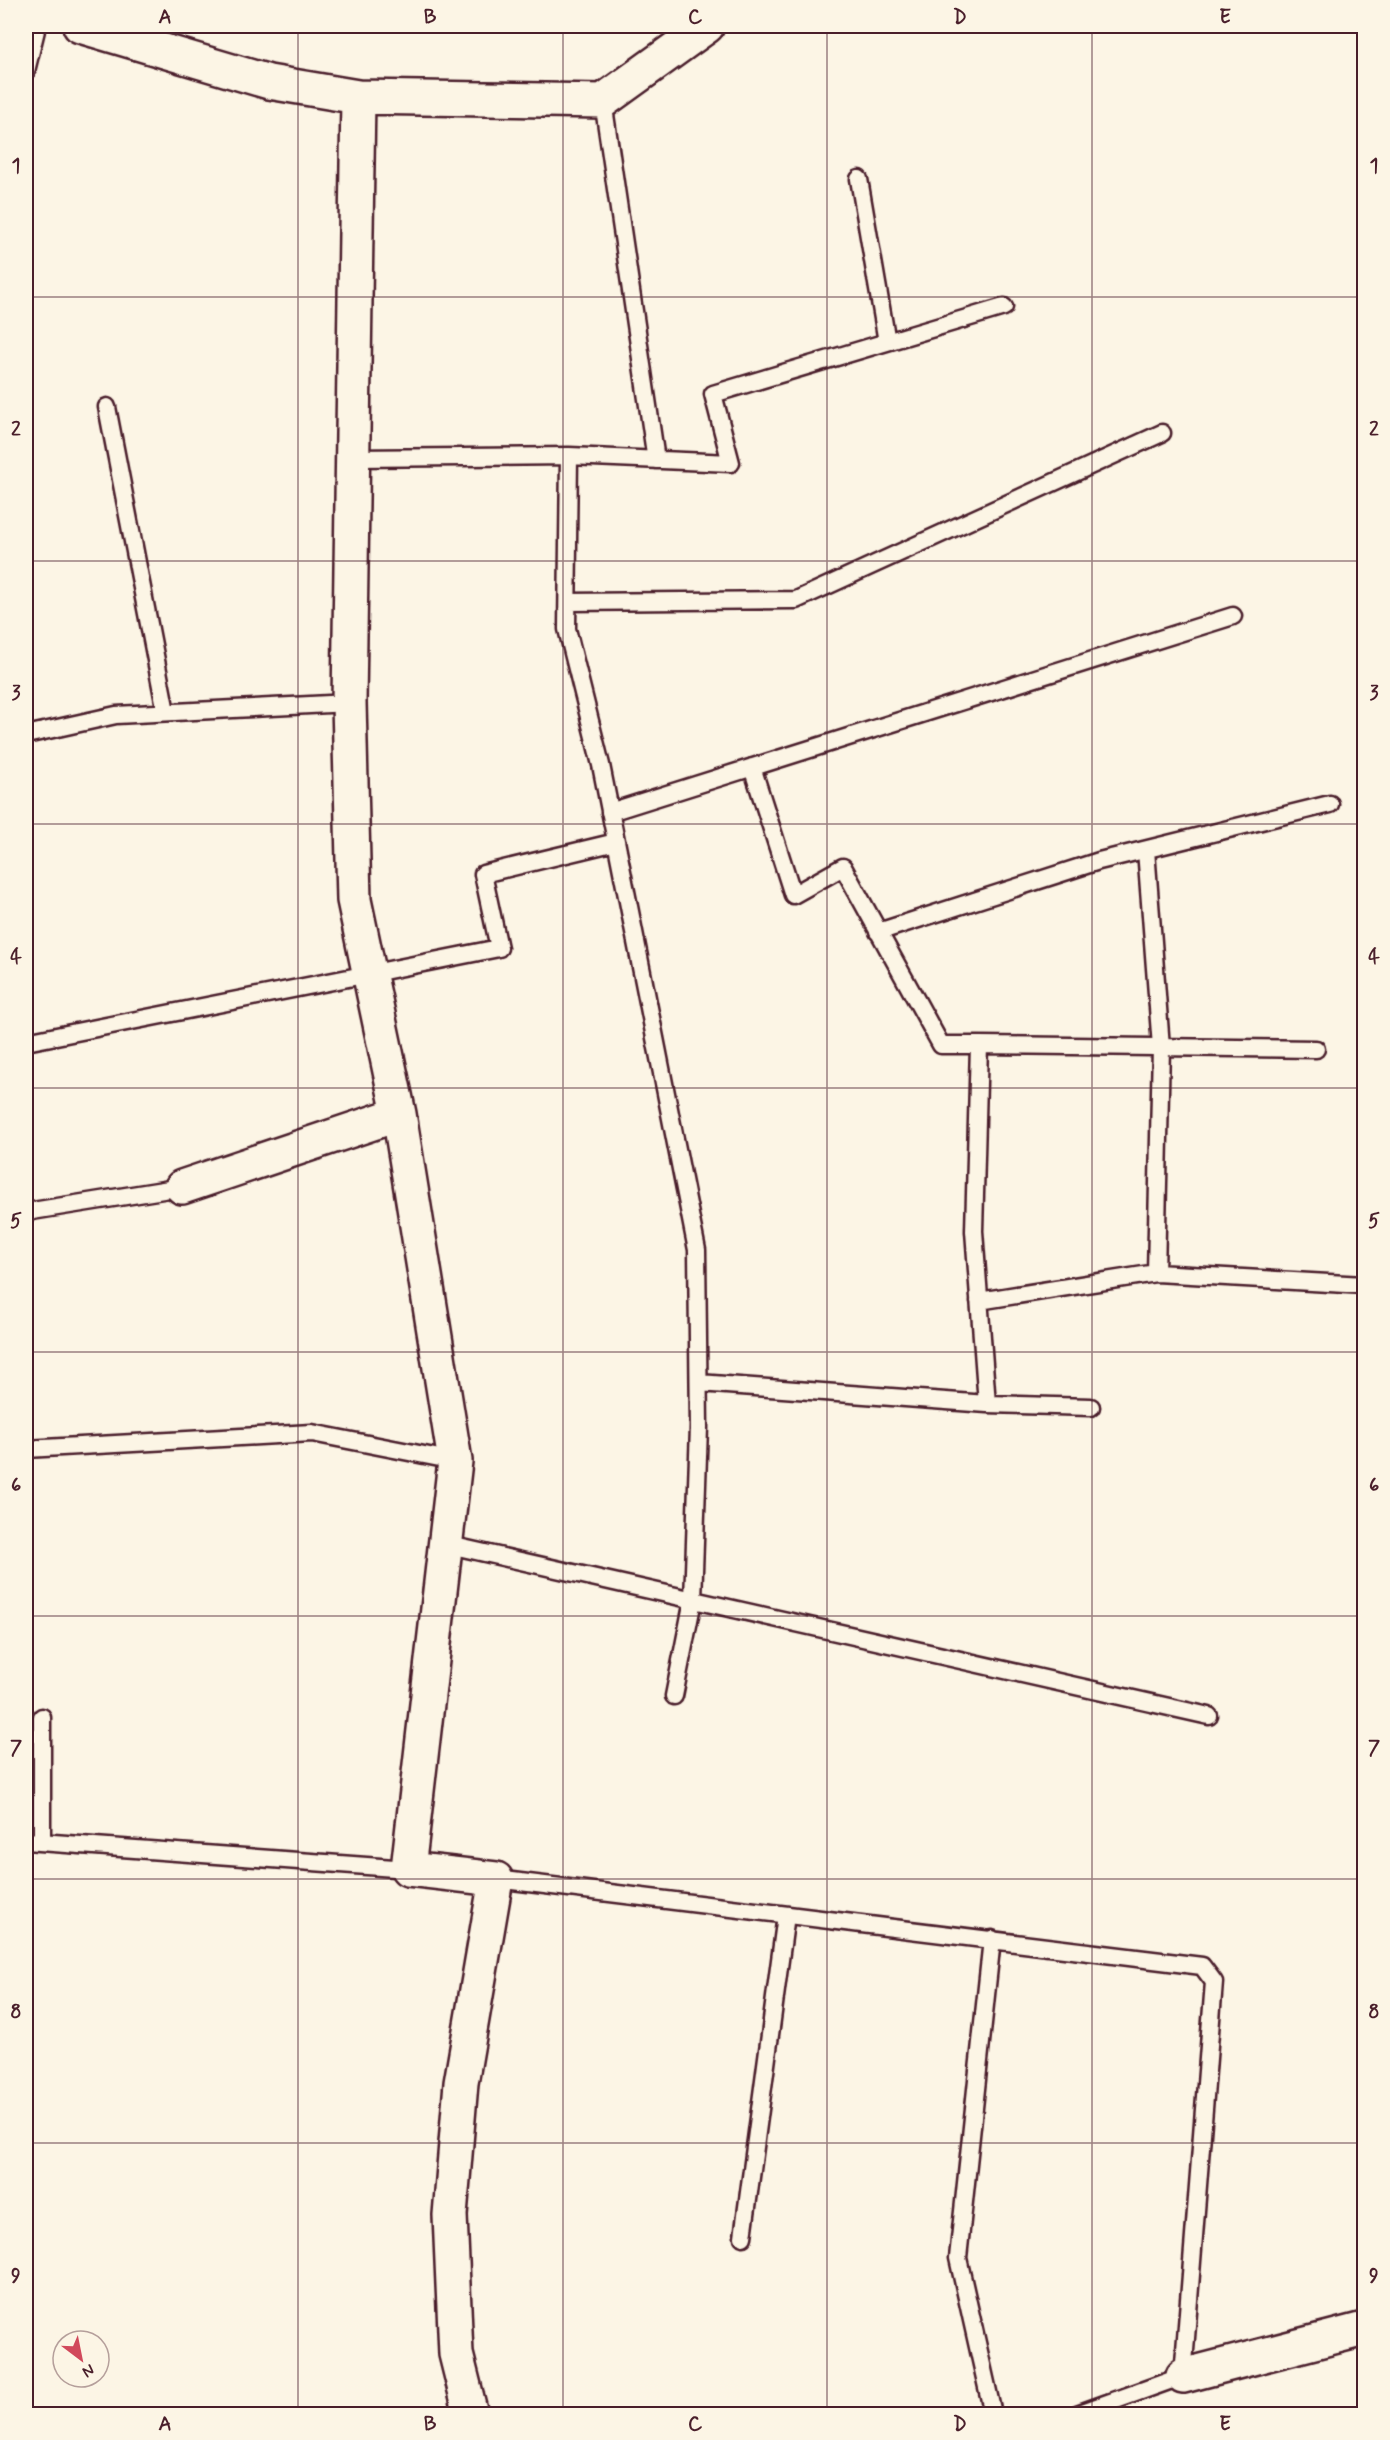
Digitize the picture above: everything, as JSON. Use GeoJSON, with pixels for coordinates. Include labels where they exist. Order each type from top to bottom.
{"type":"FeatureCollection","features":[{"type":"Feature","properties":{"kind":"street"},"geometry":{"type":"LineString","coordinates":[[80,26],[269,82],[358,97],[603,101],[707,26]]}},
{"type":"Feature","properties":{"kind":"street"},"geometry":{"type":"LineString","coordinates":[[358,97],[350,703],[354,900],[399,1114],[455,1461],[408,1869],[496,1879],[461,2083],[450,2215],[456,2354],[471,2415]]}},
{"type":"Feature","properties":{"kind":"street"},"geometry":{"type":"LineString","coordinates":[[182,1188],[399,1114]]}},
{"type":"Feature","properties":{"kind":"street"},"geometry":{"type":"LineString","coordinates":[[1183,2376],[1365,2329]]}},
{"type":"Feature","properties":{"kind":"lane"},"geometry":{"type":"LineString","coordinates":[[26,71],[37,26]]}},
{"type":"Feature","properties":{"kind":"lane"},"geometry":{"type":"LineString","coordinates":[[603,101],[656,460]]}},
{"type":"Feature","properties":{"kind":"lane"},"geometry":{"type":"LineString","coordinates":[[859,179],[887,342]]}},
{"type":"Feature","properties":{"kind":"lane"},"geometry":{"type":"LineString","coordinates":[[353,458],[569,456],[731,463],[713,394],[1004,307]]}},
{"type":"Feature","properties":{"kind":"lane"},"geometry":{"type":"LineString","coordinates":[[107,407],[166,712]]}},
{"type":"Feature","properties":{"kind":"lane"},"geometry":{"type":"LineString","coordinates":[[568,602],[796,600],[1162,433]]}},
{"type":"Feature","properties":{"kind":"lane"},"geometry":{"type":"LineString","coordinates":[[569,456],[567,629],[601,765],[697,1250],[699,1383],[693,1600],[674,1696]]}},
{"type":"Feature","properties":{"kind":"lane"},"geometry":{"type":"LineString","coordinates":[[610,812],[1233,616]]}},
{"type":"Feature","properties":{"kind":"lane"},"geometry":{"type":"LineString","coordinates":[[26,735],[116,715],[350,703]]}},
{"type":"Feature","properties":{"kind":"lane"},"geometry":{"type":"LineString","coordinates":[[752,767],[793,895],[843,867],[941,1045],[1316,1049]]}},
{"type":"Feature","properties":{"kind":"lane"},"geometry":{"type":"LineString","coordinates":[[878,932],[1100,861],[1330,804]]}},
{"type":"Feature","properties":{"kind":"lane"},"geometry":{"type":"LineString","coordinates":[[26,1042],[499,948],[483,874],[616,842]]}},
{"type":"Feature","properties":{"kind":"lane"},"geometry":{"type":"LineString","coordinates":[[1146,850],[1161,1047],[1156,1273]]}},
{"type":"Feature","properties":{"kind":"lane"},"geometry":{"type":"LineString","coordinates":[[979,1045],[974,1231],[987,1404]]}},
{"type":"Feature","properties":{"kind":"lane"},"geometry":{"type":"LineString","coordinates":[[26,1212],[182,1188]]}},
{"type":"Feature","properties":{"kind":"lane"},"geometry":{"type":"LineString","coordinates":[[979,1301],[1156,1273],[1365,1285]]}},
{"type":"Feature","properties":{"kind":"lane"},"geometry":{"type":"LineString","coordinates":[[699,1383],[987,1404],[1091,1407]]}},
{"type":"Feature","properties":{"kind":"lane"},"geometry":{"type":"LineString","coordinates":[[26,1449],[312,1433],[455,1461]]}},
{"type":"Feature","properties":{"kind":"lane"},"geometry":{"type":"LineString","coordinates":[[445,1544],[1209,1716]]}},
{"type":"Feature","properties":{"kind":"lane"},"geometry":{"type":"LineString","coordinates":[[42,1717],[34,1842],[408,1869]]}},
{"type":"Feature","properties":{"kind":"lane"},"geometry":{"type":"LineString","coordinates":[[496,1879],[1202,1966],[1214,1983],[1183,2376],[1077,2415]]}},
{"type":"Feature","properties":{"kind":"lane"},"geometry":{"type":"LineString","coordinates":[[743,2237],[786,1915]]}},
{"type":"Feature","properties":{"kind":"lane"},"geometry":{"type":"LineString","coordinates":[[992,1939],[958,2258],[993,2415]]}}]}
